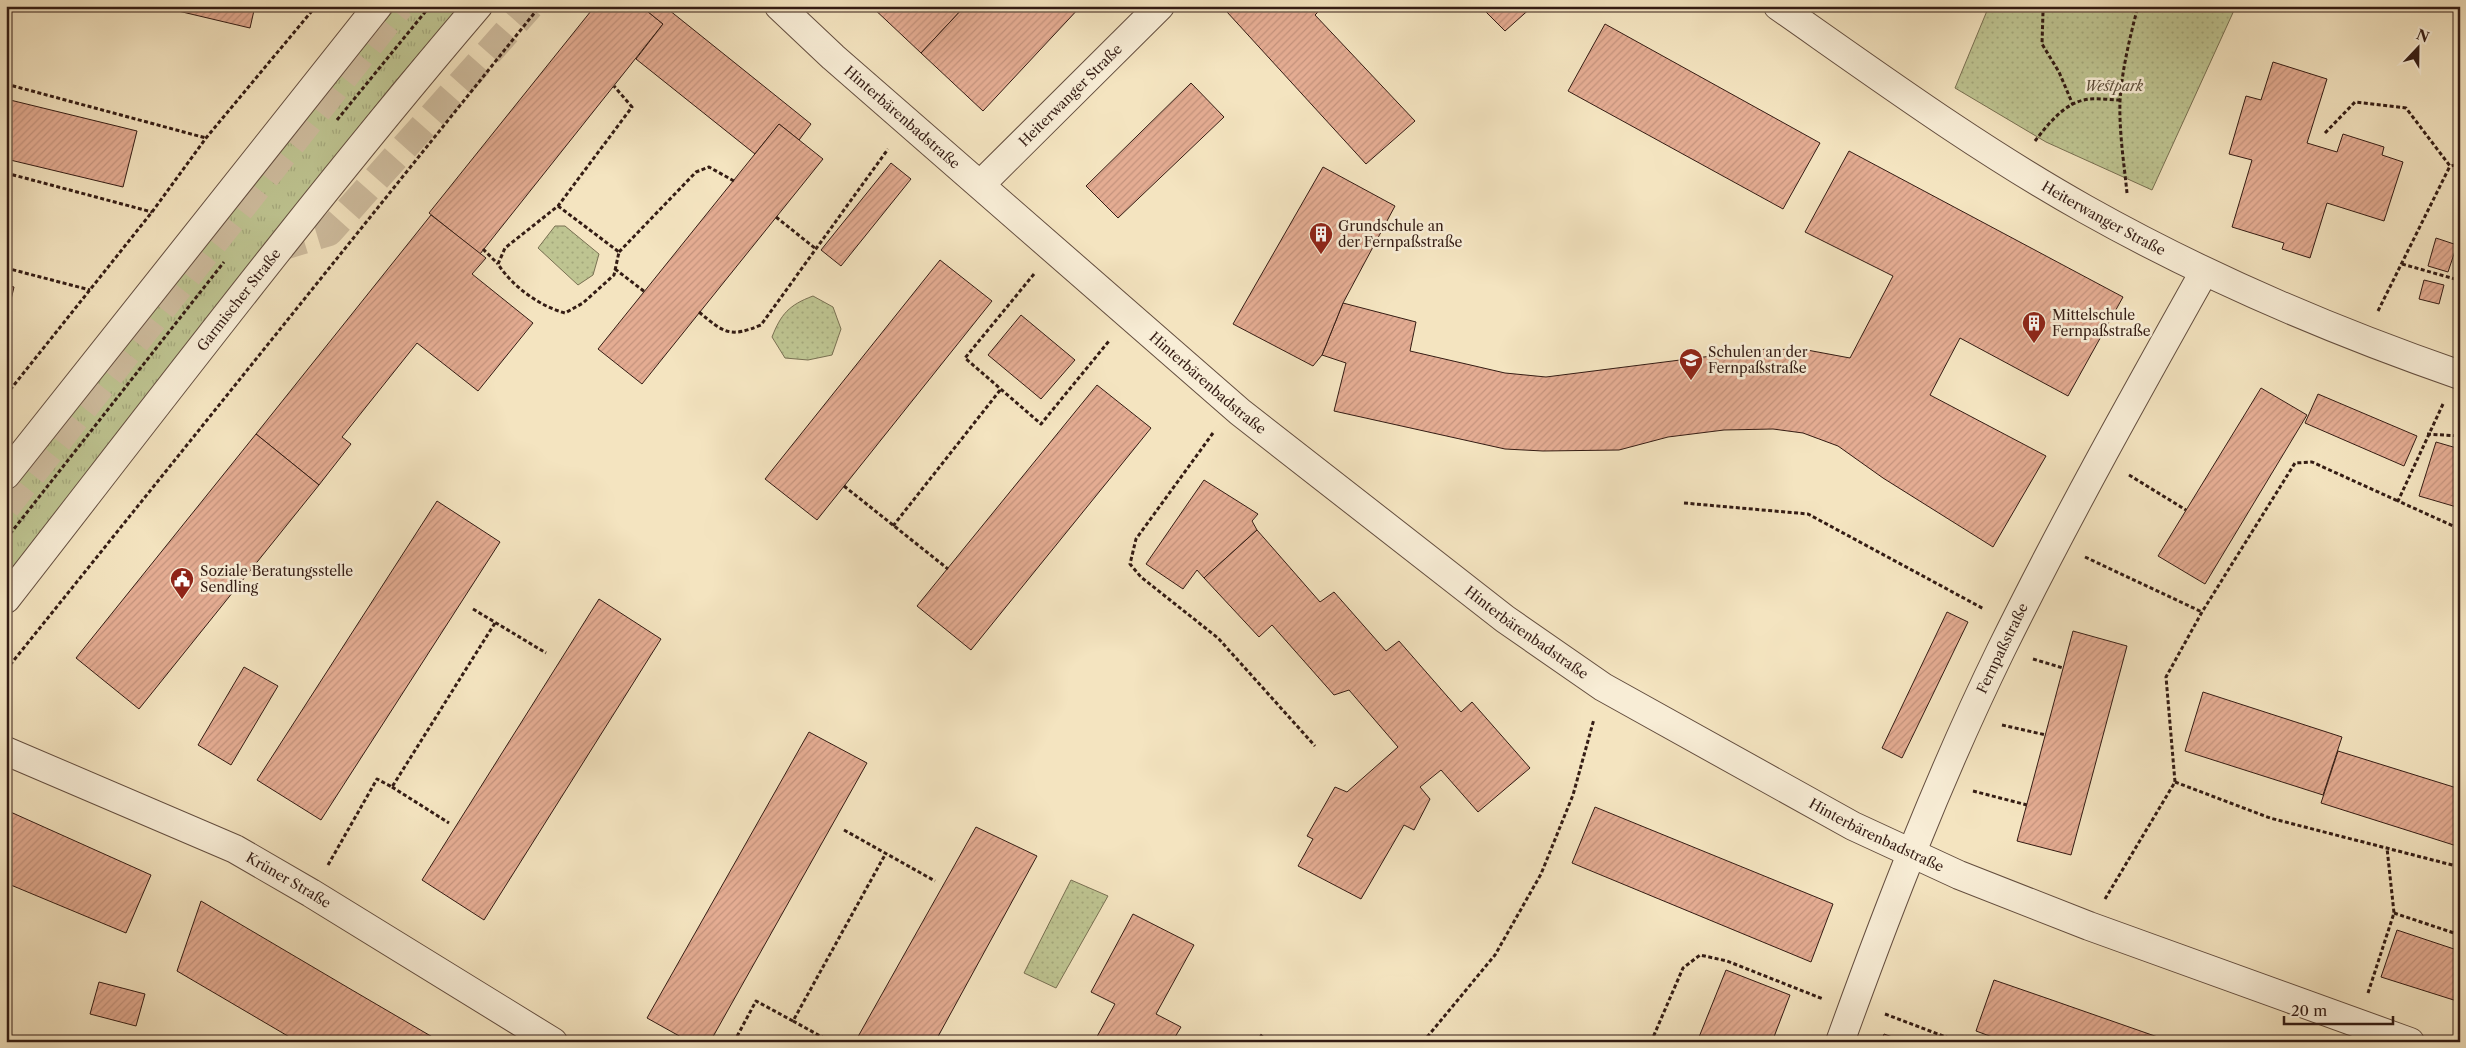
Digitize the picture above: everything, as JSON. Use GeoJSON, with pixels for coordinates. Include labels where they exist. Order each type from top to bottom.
{"type":"FeatureCollection","features":[{"type":"Feature","properties":{"kind":"street"},"geometry":{"type":"LineString","coordinates":[[6,475],[378,6]]}},
{"type":"Feature","properties":{"kind":"street","name":"Garmischer Straße"},"geometry":{"type":"LineString","coordinates":[[6,599],[321,197],[478,6]]}},
{"type":"Feature","properties":{"kind":"street","name":"Hinterbärenbadstraße"},"geometry":{"type":"LineString","coordinates":[[779,6],[833,57],[981,184],[1233,406],[1505,619],[1603,687],[1853,826],[1959,875],[2089,926],[2357,1025],[2410,1042]]}},
{"type":"Feature","properties":{"kind":"street","name":"Heiterwanger Straße"},"geometry":{"type":"LineString","coordinates":[[981,184],[1160,6]]}},
{"type":"Feature","properties":{"kind":"street","name":"Heiterwanger Straße"},"geometry":{"type":"LineString","coordinates":[[1778,6],[1961,133],[2083,208],[2204,272],[2363,340],[2459,375]]}},
{"type":"Feature","properties":{"kind":"street","name":"Fernpaßstraße"},"geometry":{"type":"LineString","coordinates":[[1840,1042],[1911,852],[1969,718],[2001,650],[2100,459],[2204,272]]}},
{"type":"Feature","properties":{"kind":"street","name":"Krüner Straße"},"geometry":{"type":"LineString","coordinates":[[6,751],[235,849],[312,893],[553,1042]]}},
{"type":"Feature","properties":{"kind":"path"},"geometry":{"type":"LineString","coordinates":[[6,395],[152,212],[206,138],[316,6]]}},
{"type":"Feature","properties":{"kind":"path"},"geometry":{"type":"LineString","coordinates":[[6,670],[540,6]]}},
{"type":"Feature","properties":{"kind":"path"},"geometry":{"type":"LineString","coordinates":[[2045,6],[2043,12],[2042,44],[2073,104]]}},
{"type":"Feature","properties":{"kind":"path"},"geometry":{"type":"LineString","coordinates":[[2131,234],[2122,144],[2120,100],[2127,53],[2138,6]]}},
{"type":"Feature","properties":{"kind":"path"},"geometry":{"type":"LineString","coordinates":[[6,84],[206,138]]}},
{"type":"Feature","properties":{"kind":"path"},"geometry":{"type":"LineString","coordinates":[[498,264],[505,248],[558,206],[632,107],[614,86]]}},
{"type":"Feature","properties":{"kind":"path"},"geometry":{"type":"LineString","coordinates":[[2011,164],[2033,144],[2052,120],[2073,104],[2089,99],[2120,100]]}},
{"type":"Feature","properties":{"kind":"path"},"geometry":{"type":"LineString","coordinates":[[2325,133],[2354,102],[2406,108],[2450,166]]}},
{"type":"Feature","properties":{"kind":"path"},"geometry":{"type":"LineString","coordinates":[[699,312],[719,329],[741,334],[761,325],[908,122]]}},
{"type":"Feature","properties":{"kind":"path"},"geometry":{"type":"LineString","coordinates":[[2450,166],[2460,164]]}},
{"type":"Feature","properties":{"kind":"path"},"geometry":{"type":"LineString","coordinates":[[2363,340],[2450,166]]}},
{"type":"Feature","properties":{"kind":"path"},"geometry":{"type":"LineString","coordinates":[[483,249],[498,264],[506,277],[549,308],[565,313],[583,303],[614,275],[619,252],[696,172],[710,167],[734,180]]}},
{"type":"Feature","properties":{"kind":"path"},"geometry":{"type":"LineString","coordinates":[[6,173],[152,212]]}},
{"type":"Feature","properties":{"kind":"path"},"geometry":{"type":"LineString","coordinates":[[558,206],[619,252]]}},
{"type":"Feature","properties":{"kind":"path"},"geometry":{"type":"LineString","coordinates":[[776,217],[816,249]]}},
{"type":"Feature","properties":{"kind":"path"},"geometry":{"type":"LineString","coordinates":[[1054,248],[966,358],[1000,389],[1041,424],[1130,315]]}},
{"type":"Feature","properties":{"kind":"path"},"geometry":{"type":"LineString","coordinates":[[2402,264],[2455,279]]}},
{"type":"Feature","properties":{"kind":"path"},"geometry":{"type":"LineString","coordinates":[[6,268],[90,290]]}},
{"type":"Feature","properties":{"kind":"path"},"geometry":{"type":"LineString","coordinates":[[615,269],[645,292]]}},
{"type":"Feature","properties":{"kind":"path"},"geometry":{"type":"LineString","coordinates":[[2398,501],[2427,434],[2459,375]]}},
{"type":"Feature","properties":{"kind":"path"},"geometry":{"type":"LineString","coordinates":[[893,526],[1000,389]]}},
{"type":"Feature","properties":{"kind":"path"},"geometry":{"type":"LineString","coordinates":[[1233,406],[1136,539],[1130,564],[1141,577],[1218,638],[1315,746]]}},
{"type":"Feature","properties":{"kind":"path"},"geometry":{"type":"LineString","coordinates":[[2427,434],[2460,436]]}},
{"type":"Feature","properties":{"kind":"path"},"geometry":{"type":"LineString","coordinates":[[2100,459],[2186,510]]}},
{"type":"Feature","properties":{"kind":"path"},"geometry":{"type":"LineString","coordinates":[[2089,926],[2175,782],[2166,676],[2202,612],[2295,463],[2312,462],[2460,529]]}},
{"type":"Feature","properties":{"kind":"path"},"geometry":{"type":"LineString","coordinates":[[844,486],[948,569]]}},
{"type":"Feature","properties":{"kind":"path"},"geometry":{"type":"LineString","coordinates":[[1684,503],[1808,514],[1990,612]]}},
{"type":"Feature","properties":{"kind":"path"},"geometry":{"type":"LineString","coordinates":[[2056,543],[2202,612]]}},
{"type":"Feature","properties":{"kind":"path"},"geometry":{"type":"LineString","coordinates":[[473,609],[546,653]]}},
{"type":"Feature","properties":{"kind":"path"},"geometry":{"type":"LineString","coordinates":[[392,787],[495,623]]}},
{"type":"Feature","properties":{"kind":"path"},"geometry":{"type":"LineString","coordinates":[[1423,1042],[1494,955],[1541,874],[1574,795],[1603,687]]}},
{"type":"Feature","properties":{"kind":"path"},"geometry":{"type":"LineString","coordinates":[[1969,718],[2046,736]]}},
{"type":"Feature","properties":{"kind":"path"},"geometry":{"type":"LineString","coordinates":[[312,893],[377,779],[449,823]]}},
{"type":"Feature","properties":{"kind":"path"},"geometry":{"type":"LineString","coordinates":[[1941,782],[2027,805]]}},
{"type":"Feature","properties":{"kind":"path"},"geometry":{"type":"LineString","coordinates":[[2175,782],[2270,818],[2460,867]]}},
{"type":"Feature","properties":{"kind":"path"},"geometry":{"type":"LineString","coordinates":[[844,830],[936,881]]}},
{"type":"Feature","properties":{"kind":"path"},"geometry":{"type":"LineString","coordinates":[[2357,1025],[2394,913],[2387,848]]}},
{"type":"Feature","properties":{"kind":"path"},"geometry":{"type":"LineString","coordinates":[[793,1021],[886,853]]}},
{"type":"Feature","properties":{"kind":"path"},"geometry":{"type":"LineString","coordinates":[[2394,913],[2460,935]]}},
{"type":"Feature","properties":{"kind":"path"},"geometry":{"type":"LineString","coordinates":[[1652,1042],[1683,968],[1700,955],[1727,961],[1959,1042]]}},
{"type":"Feature","properties":{"kind":"path"},"geometry":{"type":"LineString","coordinates":[[734,1042],[756,1001],[831,1042]]}},
{"type":"Feature","properties":{"kind":"path"},"geometry":{"type":"LineString","coordinates":[[1260,1035],[1269,1042]]}},
{"type":"Feature","properties":{"kind":"green space"},"geometry":{"type":"Polygon","coordinates":[[[397,6],[460,6],[393,84],[326,168],[6,577],[6,494],[397,6]]]}},
{"type":"Feature","properties":{"kind":"green space","name":"Westpark"},"geometry":{"type":"Polygon","coordinates":[[[1989,6],[2236,6],[2152,190],[2046,142],[1955,88],[1989,6]]]}},
{"type":"Feature","properties":{"kind":"green space"},"geometry":{"type":"Polygon","coordinates":[[[555,226],[565,226],[599,254],[593,275],[578,285],[538,248],[555,226]]]}},
{"type":"Feature","properties":{"kind":"green space"},"geometry":{"type":"Polygon","coordinates":[[[813,296],[833,307],[841,329],[832,355],[808,360],[785,358],[772,337],[775,329],[787,311],[813,296]]]}},
{"type":"Feature","properties":{"kind":"green space"},"geometry":{"type":"Polygon","coordinates":[[[1071,880],[1108,896],[1056,988],[1024,973],[1071,880]]]}},
{"type":"Feature","properties":{"kind":"building"},"geometry":{"type":"Polygon","coordinates":[[[157,6],[255,6],[250,28],[157,6]]]}},
{"type":"Feature","properties":{"kind":"building"},"geometry":{"type":"Polygon","coordinates":[[[595,6],[641,6],[663,24],[480,254],[429,213],[595,6]]]}},
{"type":"Feature","properties":{"kind":"building"},"geometry":{"type":"Polygon","coordinates":[[[664,6],[811,124],[799,140],[779,124],[755,154],[636,59],[663,24],[642,7],[664,6]]]}},
{"type":"Feature","properties":{"kind":"building"},"geometry":{"type":"Polygon","coordinates":[[[871,6],[965,6],[921,53],[871,6]]]}},
{"type":"Feature","properties":{"kind":"building"},"geometry":{"type":"Polygon","coordinates":[[[965,6],[1081,6],[983,111],[921,53],[965,6]]]}},
{"type":"Feature","properties":{"kind":"building"},"geometry":{"type":"Polygon","coordinates":[[[1233,6],[1324,6],[1315,15],[1415,121],[1366,164],[1227,12],[1233,6]]]}},
{"type":"Feature","properties":{"kind":"building"},"geometry":{"type":"Polygon","coordinates":[[[1480,6],[1533,6],[1505,31],[1480,6]]]}},
{"type":"Feature","properties":{"kind":"building"},"geometry":{"type":"Polygon","coordinates":[[[1605,24],[1820,143],[1783,209],[1568,91],[1605,24]]]}},
{"type":"Feature","properties":{"kind":"building"},"geometry":{"type":"Polygon","coordinates":[[[2273,62],[2327,79],[2307,143],[2337,152],[2343,134],[2384,147],[2382,155],[2403,162],[2384,221],[2327,203],[2310,258],[2282,249],[2284,243],[2232,227],[2252,160],[2229,154],[2246,96],[2261,100],[2273,62]]]}},
{"type":"Feature","properties":{"kind":"building"},"geometry":{"type":"Polygon","coordinates":[[[1191,83],[1224,117],[1118,218],[1086,186],[1191,83]]]}},
{"type":"Feature","properties":{"kind":"building"},"geometry":{"type":"Polygon","coordinates":[[[6,99],[137,131],[123,187],[6,159],[6,99]]]}},
{"type":"Feature","properties":{"kind":"building"},"geometry":{"type":"Polygon","coordinates":[[[779,124],[823,159],[642,384],[598,349],[779,124]]]}},
{"type":"Feature","properties":{"kind":"building","name":"Mittelschule Fernpaßstraße"},"geometry":{"type":"Polygon","coordinates":[[[1849,151],[2123,297],[2068,396],[1960,338],[1930,395],[2046,456],[1993,547],[1883,478],[1838,446],[1803,433],[1773,429],[1724,430],[1668,437],[1619,450],[1543,451],[1505,449],[1334,411],[1346,363],[1322,355],[1343,303],[1416,322],[1410,351],[1505,373],[1546,377],[1767,349],[1807,350],[1850,358],[1893,276],[1805,232],[1849,151]]]}},
{"type":"Feature","properties":{"kind":"building"},"geometry":{"type":"Polygon","coordinates":[[[891,163],[911,179],[841,266],[821,250],[891,163]]]}},
{"type":"Feature","properties":{"kind":"building","name":"Grundschule an der Fernpaßstraße"},"geometry":{"type":"Polygon","coordinates":[[[1323,167],[1395,206],[1343,303],[1322,355],[1313,366],[1233,324],[1323,167]]]}},
{"type":"Feature","properties":{"kind":"building"},"geometry":{"type":"Polygon","coordinates":[[[431,215],[486,258],[472,274],[533,323],[478,391],[417,343],[342,437],[351,444],[319,485],[256,434],[431,215]]]}},
{"type":"Feature","properties":{"kind":"building"},"geometry":{"type":"Polygon","coordinates":[[[2436,238],[2457,245],[2448,272],[2428,266],[2436,238]]]}},
{"type":"Feature","properties":{"kind":"building"},"geometry":{"type":"Polygon","coordinates":[[[940,260],[992,301],[817,520],[765,479],[940,260]]]}},
{"type":"Feature","properties":{"kind":"building"},"geometry":{"type":"Polygon","coordinates":[[[2424,280],[2444,285],[2439,304],[2419,299],[2424,280]]]}},
{"type":"Feature","properties":{"kind":"building"},"geometry":{"type":"Polygon","coordinates":[[[6,285],[14,287],[6,321],[6,285]]]}},
{"type":"Feature","properties":{"kind":"building"},"geometry":{"type":"Polygon","coordinates":[[[1021,315],[1075,360],[1041,399],[988,355],[1021,315]]]}},
{"type":"Feature","properties":{"kind":"building"},"geometry":{"type":"Polygon","coordinates":[[[1097,385],[1151,428],[971,650],[917,606],[1097,385]]]}},
{"type":"Feature","properties":{"kind":"building"},"geometry":{"type":"Polygon","coordinates":[[[2261,388],[2307,415],[2205,584],[2158,556],[2261,388]]]}},
{"type":"Feature","properties":{"kind":"building"},"geometry":{"type":"Polygon","coordinates":[[[2318,394],[2417,436],[2404,466],[2305,423],[2318,394]]]}},
{"type":"Feature","properties":{"kind":"building"},"geometry":{"type":"Polygon","coordinates":[[[256,434],[319,485],[139,709],[76,658],[256,434]]]}},
{"type":"Feature","properties":{"kind":"building"},"geometry":{"type":"Polygon","coordinates":[[[2436,442],[2460,449],[2460,508],[2419,496],[2436,442]]]}},
{"type":"Feature","properties":{"kind":"building"},"geometry":{"type":"Polygon","coordinates":[[[1204,480],[1258,514],[1252,521],[1257,530],[1204,578],[1197,570],[1183,589],[1146,564],[1204,480]]]}},
{"type":"Feature","properties":{"kind":"building"},"geometry":{"type":"Polygon","coordinates":[[[437,501],[500,542],[321,820],[257,780],[437,501]]]}},
{"type":"Feature","properties":{"kind":"building"},"geometry":{"type":"Polygon","coordinates":[[[1257,530],[1320,602],[1334,592],[1386,651],[1399,641],[1461,712],[1472,702],[1530,768],[1478,812],[1441,770],[1420,787],[1430,799],[1414,830],[1404,825],[1361,899],[1298,866],[1313,839],[1307,836],[1335,787],[1347,792],[1398,747],[1349,690],[1334,695],[1272,625],[1259,637],[1204,578],[1257,530]]]}},
{"type":"Feature","properties":{"kind":"building"},"geometry":{"type":"Polygon","coordinates":[[[599,599],[661,639],[484,920],[422,880],[599,599]]]}},
{"type":"Feature","properties":{"kind":"building"},"geometry":{"type":"Polygon","coordinates":[[[1947,612],[1968,622],[1902,758],[1882,748],[1947,612]]]}},
{"type":"Feature","properties":{"kind":"building"},"geometry":{"type":"Polygon","coordinates":[[[2073,631],[2127,646],[2071,855],[2017,841],[2073,631]]]}},
{"type":"Feature","properties":{"kind":"building"},"geometry":{"type":"Polygon","coordinates":[[[244,667],[278,686],[231,765],[198,745],[244,667]]]}},
{"type":"Feature","properties":{"kind":"building"},"geometry":{"type":"Polygon","coordinates":[[[2203,692],[2342,737],[2323,795],[2185,751],[2203,692]]]}},
{"type":"Feature","properties":{"kind":"building"},"geometry":{"type":"Polygon","coordinates":[[[809,732],[867,763],[710,1042],[690,1042],[647,1018],[809,732]]]}},
{"type":"Feature","properties":{"kind":"building"},"geometry":{"type":"Polygon","coordinates":[[[2338,751],[2460,789],[2460,847],[2321,803],[2338,751]]]}},
{"type":"Feature","properties":{"kind":"building"},"geometry":{"type":"Polygon","coordinates":[[[1595,807],[1833,904],[1811,962],[1572,863],[1595,807]]]}},
{"type":"Feature","properties":{"kind":"building"},"geometry":{"type":"Polygon","coordinates":[[[6,810],[151,875],[126,933],[6,883],[6,810]]]}},
{"type":"Feature","properties":{"kind":"building"},"geometry":{"type":"Polygon","coordinates":[[[976,827],[1037,856],[935,1042],[855,1042],[976,827]]]}},
{"type":"Feature","properties":{"kind":"building"},"geometry":{"type":"Polygon","coordinates":[[[201,901],[441,1042],[298,1042],[177,971],[201,901]]]}},
{"type":"Feature","properties":{"kind":"building"},"geometry":{"type":"Polygon","coordinates":[[[1133,914],[1194,945],[1156,1014],[1181,1027],[1172,1042],[1094,1042],[1115,1004],[1091,992],[1133,914]]]}},
{"type":"Feature","properties":{"kind":"building"},"geometry":{"type":"Polygon","coordinates":[[[2397,930],[2460,951],[2460,1002],[2381,977],[2397,930]]]}},
{"type":"Feature","properties":{"kind":"building"},"geometry":{"type":"Polygon","coordinates":[[[1726,970],[1790,995],[1772,1042],[1697,1042],[1726,970]]]}},
{"type":"Feature","properties":{"kind":"building"},"geometry":{"type":"Polygon","coordinates":[[[1994,980],[2172,1042],[2006,1042],[1976,1031],[1994,980]]]}},
{"type":"Feature","properties":{"kind":"building"},"geometry":{"type":"Polygon","coordinates":[[[99,982],[145,994],[136,1026],[90,1014],[99,982]]]}},
{"type":"Feature","properties":{"kind":"building"},"geometry":{"type":"Polygon","coordinates":[[[1884,1034],[1906,1042],[1881,1042],[1884,1034]]]}},
{"type":"Feature","properties":{"kind":"tunnel"},"geometry":{"type":"LineString","coordinates":[[6,507],[400,6]]}},
{"type":"Feature","properties":{"kind":"tunnel"},"geometry":{"type":"LineString","coordinates":[[277,248],[329,232],[530,6]]}},
{"type":"Feature","properties":{"kind":"place","name":"Grundschule an der Fernpaßstraße"},"geometry":{"type":"Point","coordinates":[1321,255]}},
{"type":"Feature","properties":{"kind":"place","name":"Mittelschule Fernpaßstraße"},"geometry":{"type":"Point","coordinates":[2034,344]}},
{"type":"Feature","properties":{"kind":"place","name":"Schulen an der Fernpaßstraße"},"geometry":{"type":"Point","coordinates":[1691,381]}},
{"type":"Feature","properties":{"kind":"place","name":"Soziale Beratungsstelle Sendling"},"geometry":{"type":"Point","coordinates":[182,600]}}]}
